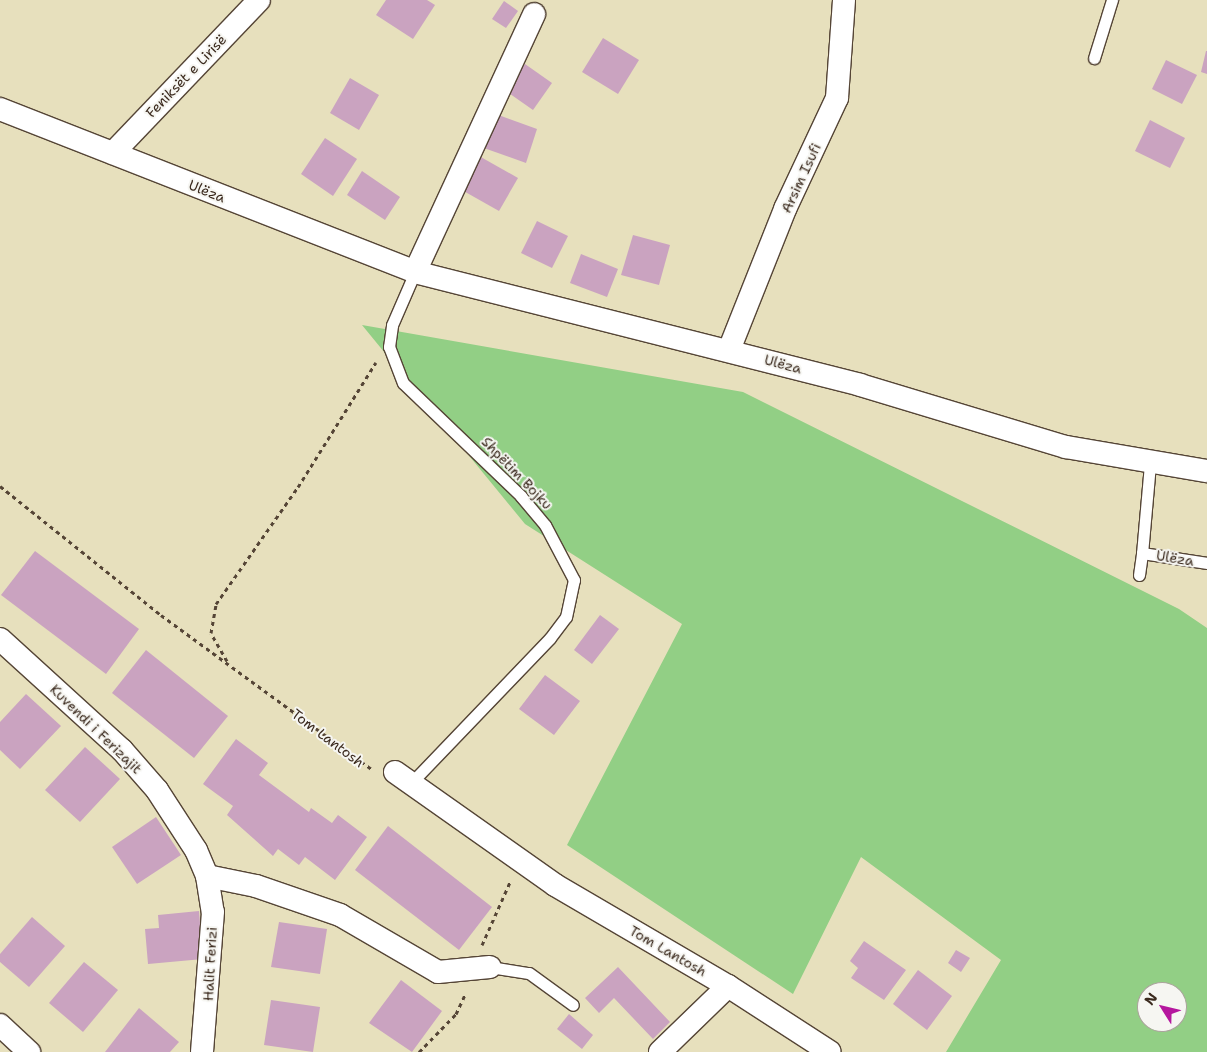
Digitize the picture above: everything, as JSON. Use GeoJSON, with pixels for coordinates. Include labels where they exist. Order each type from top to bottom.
{"type":"FeatureCollection","features":[{"type":"Feature","properties":{"kind":"street","name":"Feniksët e Lirisë"},"geometry":{"type":"LineString","coordinates":[[113,153],[259,0]]}},
{"type":"Feature","properties":{"kind":"street","name":"Arsim Isufi"},"geometry":{"type":"LineString","coordinates":[[729,350],[786,209],[837,98],[844,0]]}},
{"type":"Feature","properties":{"kind":"street"},"geometry":{"type":"LineString","coordinates":[[415,272],[534,14]]}},
{"type":"Feature","properties":{"kind":"street","name":"Ulëza"},"geometry":{"type":"LineString","coordinates":[[0,109],[415,272],[729,350],[1066,448],[1150,464],[1207,472]]}},
{"type":"Feature","properties":{"kind":"street","name":"Kuvendi i Ferizajit"},"geometry":{"type":"LineString","coordinates":[[0,639],[122,750],[183,826],[206,876]]}},
{"type":"Feature","properties":{"kind":"street","name":"Tom Lantosh"},"geometry":{"type":"LineString","coordinates":[[404,777],[555,885],[728,986],[830,1052]]}},
{"type":"Feature","properties":{"kind":"street"},"geometry":{"type":"LineString","coordinates":[[206,876],[256,886],[340,915],[438,972],[490,967]]}},
{"type":"Feature","properties":{"kind":"street","name":"Halit Ferizi"},"geometry":{"type":"LineString","coordinates":[[202,1052],[213,945],[206,876]]}},
{"type":"Feature","properties":{"kind":"street"},"geometry":{"type":"LineString","coordinates":[[660,1052],[728,986]]}},
{"type":"Feature","properties":{"kind":"street"},"geometry":{"type":"LineString","coordinates":[[0,1025],[30,1052]]}},
{"type":"Feature","properties":{"kind":"lane"},"geometry":{"type":"LineString","coordinates":[[1094,58],[1112,0]]}},
{"type":"Feature","properties":{"kind":"lane","name":"Shpëtim Bojku"},"geometry":{"type":"LineString","coordinates":[[404,777],[550,638],[566,617],[574,580],[546,525],[521,496],[403,383],[389,347],[392,325],[415,272]]}},
{"type":"Feature","properties":{"kind":"lane","name":"Ulëza"},"geometry":{"type":"LineString","coordinates":[[1150,464],[1142,553],[1207,562]]}},
{"type":"Feature","properties":{"kind":"lane"},"geometry":{"type":"LineString","coordinates":[[1139,575],[1142,553]]}},
{"type":"Feature","properties":{"kind":"lane"},"geometry":{"type":"LineString","coordinates":[[490,967],[529,974],[572,1005]]}},
{"type":"Feature","properties":{"kind":"path"},"geometry":{"type":"LineString","coordinates":[[231,666],[211,633],[216,604],[340,421],[376,363],[392,325]]}},
{"type":"Feature","properties":{"kind":"path","name":"Tom Lantosh"},"geometry":{"type":"LineString","coordinates":[[0,486],[365,768],[404,777]]}},
{"type":"Feature","properties":{"kind":"green space"},"geometry":{"type":"Polygon","coordinates":[[[362,325],[743,392],[1179,609],[1207,628],[1207,1052],[946,1052],[1001,960],[861,857],[793,994],[567,845],[682,624],[525,524],[362,325]]]}},
{"type":"Feature","properties":{"kind":"building"},"geometry":{"type":"Polygon","coordinates":[[[386,0],[427,0],[435,5],[413,39],[376,15],[386,0]]]}},
{"type":"Feature","properties":{"kind":"building"},"geometry":{"type":"Polygon","coordinates":[[[504,1],[518,11],[506,28],[492,19],[504,1]]]}},
{"type":"Feature","properties":{"kind":"building"},"geometry":{"type":"Polygon","coordinates":[[[603,38],[639,60],[618,94],[582,72],[603,38]]]}},
{"type":"Feature","properties":{"kind":"building"},"geometry":{"type":"Polygon","coordinates":[[[1207,51],[1207,74],[1201,72],[1207,51]]]}},
{"type":"Feature","properties":{"kind":"building"},"geometry":{"type":"Polygon","coordinates":[[[1166,60],[1197,75],[1182,104],[1152,89],[1166,60]]]}},
{"type":"Feature","properties":{"kind":"building"},"geometry":{"type":"Polygon","coordinates":[[[525,64],[552,83],[533,110],[506,91],[525,64]]]}},
{"type":"Feature","properties":{"kind":"building"},"geometry":{"type":"Polygon","coordinates":[[[350,78],[379,95],[359,130],[330,113],[350,78]]]}},
{"type":"Feature","properties":{"kind":"building"},"geometry":{"type":"Polygon","coordinates":[[[493,113],[537,129],[526,163],[481,147],[493,113]]]}},
{"type":"Feature","properties":{"kind":"building"},"geometry":{"type":"Polygon","coordinates":[[[1150,120],[1185,138],[1170,168],[1135,151],[1150,120]]]}},
{"type":"Feature","properties":{"kind":"building"},"geometry":{"type":"Polygon","coordinates":[[[325,138],[357,159],[333,196],[301,174],[325,138]]]}},
{"type":"Feature","properties":{"kind":"building"},"geometry":{"type":"Polygon","coordinates":[[[479,156],[518,178],[499,211],[460,189],[479,156]]]}},
{"type":"Feature","properties":{"kind":"building"},"geometry":{"type":"Polygon","coordinates":[[[362,171],[400,197],[385,220],[347,195],[362,171]]]}},
{"type":"Feature","properties":{"kind":"building"},"geometry":{"type":"Polygon","coordinates":[[[537,221],[568,236],[552,268],[521,253],[537,221]]]}},
{"type":"Feature","properties":{"kind":"building"},"geometry":{"type":"Polygon","coordinates":[[[633,235],[670,245],[659,285],[621,275],[633,235]]]}},
{"type":"Feature","properties":{"kind":"building"},"geometry":{"type":"Polygon","coordinates":[[[581,254],[618,269],[607,297],[570,283],[581,254]]]}},
{"type":"Feature","properties":{"kind":"building"},"geometry":{"type":"Polygon","coordinates":[[[35,551],[139,629],[106,674],[1,595],[35,551]]]}},
{"type":"Feature","properties":{"kind":"building"},"geometry":{"type":"Polygon","coordinates":[[[600,615],[619,629],[592,664],[574,650],[600,615]]]}},
{"type":"Feature","properties":{"kind":"building"},"geometry":{"type":"Polygon","coordinates":[[[146,650],[228,716],[194,758],[112,693],[146,650]]]}},
{"type":"Feature","properties":{"kind":"building"},"geometry":{"type":"Polygon","coordinates":[[[545,675],[580,701],[554,735],[519,709],[545,675]]]}},
{"type":"Feature","properties":{"kind":"building"},"geometry":{"type":"Polygon","coordinates":[[[26,694],[61,726],[20,769],[0,750],[0,722],[26,694]]]}},
{"type":"Feature","properties":{"kind":"building"},"geometry":{"type":"Polygon","coordinates":[[[236,739],[268,763],[259,775],[309,812],[311,808],[332,823],[338,815],[367,837],[335,880],[305,857],[299,865],[278,849],[273,856],[227,815],[233,806],[203,784],[236,739]]]}},
{"type":"Feature","properties":{"kind":"building"},"geometry":{"type":"Polygon","coordinates":[[[85,747],[120,779],[80,822],[45,790],[85,747]]]}},
{"type":"Feature","properties":{"kind":"building"},"geometry":{"type":"Polygon","coordinates":[[[156,817],[181,855],[137,884],[112,847],[156,817]]]}},
{"type":"Feature","properties":{"kind":"building"},"geometry":{"type":"Polygon","coordinates":[[[388,826],[492,907],[459,950],[355,870],[388,826]]]}},
{"type":"Feature","properties":{"kind":"building"},"geometry":{"type":"Polygon","coordinates":[[[199,911],[203,959],[148,964],[145,929],[159,928],[158,915],[199,911]]]}},
{"type":"Feature","properties":{"kind":"building"},"geometry":{"type":"Polygon","coordinates":[[[32,917],[65,946],[29,987],[0,962],[0,954],[32,917]]]}},
{"type":"Feature","properties":{"kind":"building"},"geometry":{"type":"Polygon","coordinates":[[[279,922],[327,929],[320,974],[271,967],[279,922]]]}},
{"type":"Feature","properties":{"kind":"building"},"geometry":{"type":"Polygon","coordinates":[[[864,941],[906,970],[884,1000],[851,978],[858,968],[850,961],[864,941]]]}},
{"type":"Feature","properties":{"kind":"building"},"geometry":{"type":"Polygon","coordinates":[[[956,950],[970,958],[961,972],[948,963],[956,950]]]}},
{"type":"Feature","properties":{"kind":"building"},"geometry":{"type":"Polygon","coordinates":[[[84,962],[118,990],[83,1032],[49,1003],[84,962]]]}},
{"type":"Feature","properties":{"kind":"building"},"geometry":{"type":"Polygon","coordinates":[[[618,967],[670,1022],[653,1039],[614,998],[599,1013],[585,998],[618,967]]]}},
{"type":"Feature","properties":{"kind":"building"},"geometry":{"type":"Polygon","coordinates":[[[918,970],[952,996],[927,1030],[893,1004],[918,970]]]}},
{"type":"Feature","properties":{"kind":"building"},"geometry":{"type":"Polygon","coordinates":[[[401,980],[442,1011],[412,1052],[369,1023],[401,980]]]}},
{"type":"Feature","properties":{"kind":"building"},"geometry":{"type":"Polygon","coordinates":[[[271,1000],[320,1007],[313,1052],[264,1045],[271,1000]]]}},
{"type":"Feature","properties":{"kind":"building"},"geometry":{"type":"Polygon","coordinates":[[[139,1008],[179,1042],[170,1052],[105,1052],[139,1008]]]}},
{"type":"Feature","properties":{"kind":"building"},"geometry":{"type":"Polygon","coordinates":[[[569,1014],[593,1035],[582,1049],[557,1029],[569,1014]]]}}]}
